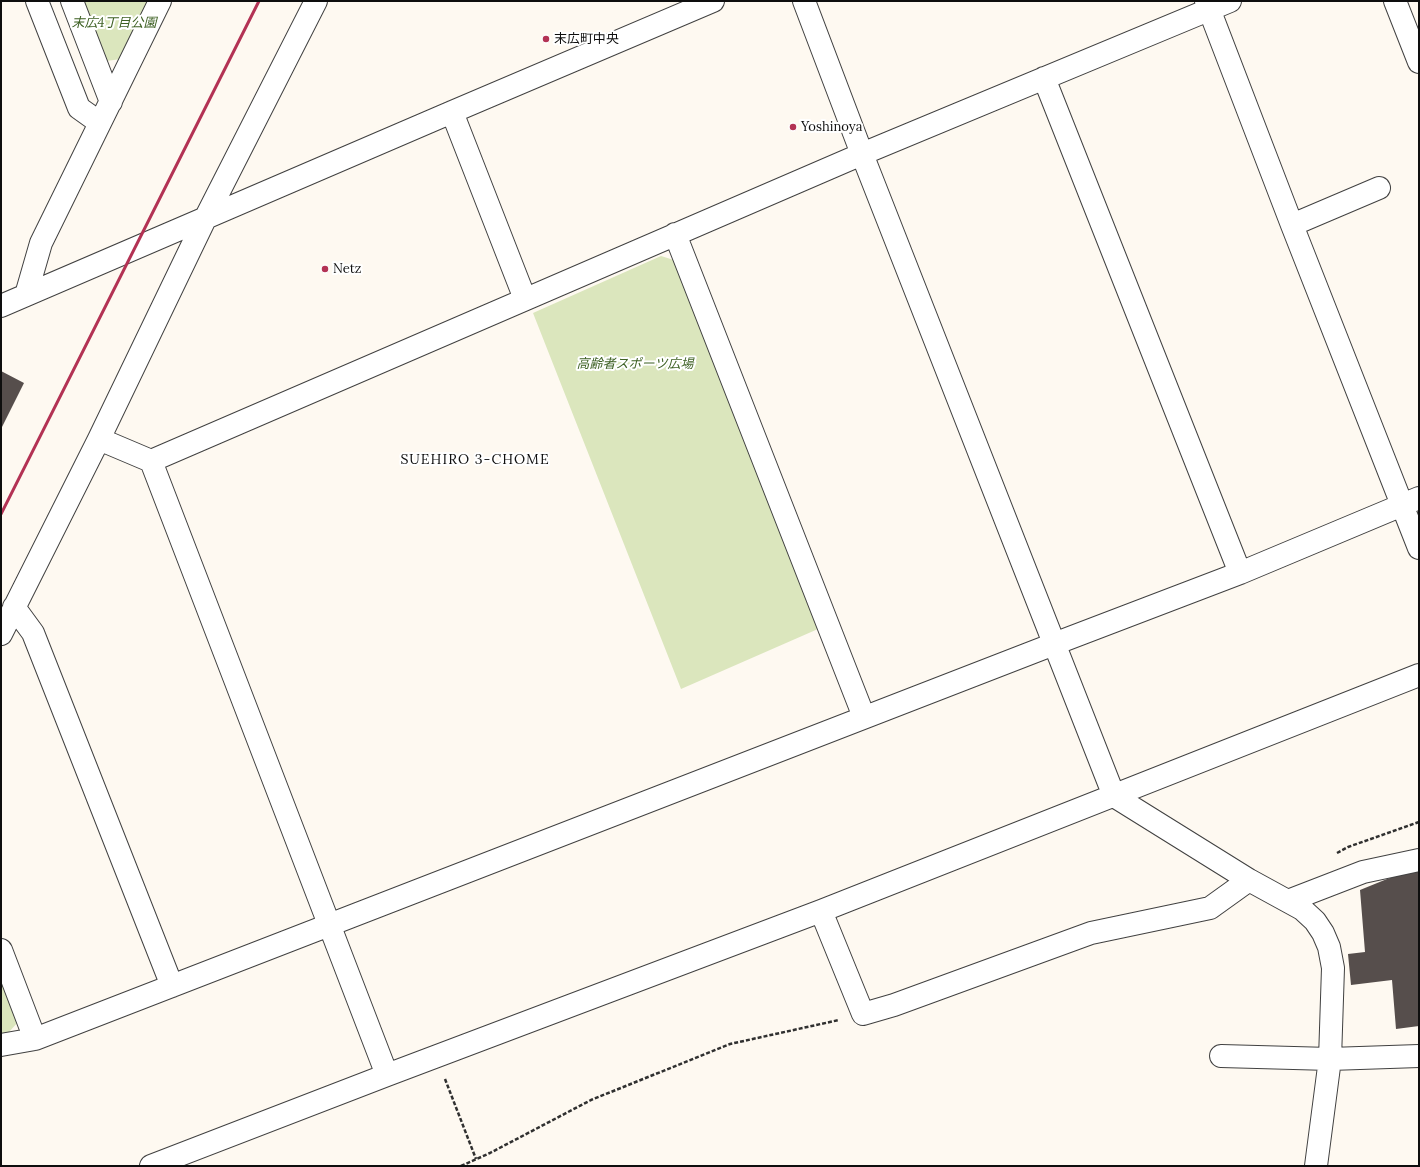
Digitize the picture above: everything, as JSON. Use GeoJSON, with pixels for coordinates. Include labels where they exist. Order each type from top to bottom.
{"type":"FeatureCollection","features":[{"type":"Feature","properties":{"kind":"street"},"geometry":{"type":"LineString","coordinates":[[37,1],[79,108],[100,123]]}},
{"type":"Feature","properties":{"kind":"street"},"geometry":{"type":"LineString","coordinates":[[72,1],[111,102]]}},
{"type":"Feature","properties":{"kind":"street"},"geometry":{"type":"LineString","coordinates":[[26,295],[41,243],[160,1]]}},
{"type":"Feature","properties":{"kind":"street"},"geometry":{"type":"LineString","coordinates":[[1,634],[99,438],[205,219],[316,1]]}},
{"type":"Feature","properties":{"kind":"street"},"geometry":{"type":"LineString","coordinates":[[1,306],[713,1]]}},
{"type":"Feature","properties":{"kind":"street"},"geometry":{"type":"LineString","coordinates":[[804,1],[862,154],[1114,796],[1249,880],[1302,909],[1315,921],[1323,933],[1333,968],[1330,1059],[1316,1166]]}},
{"type":"Feature","properties":{"kind":"street"},"geometry":{"type":"LineString","coordinates":[[151,461],[675,234],[1044,78],[1208,5],[1230,1]]}},
{"type":"Feature","properties":{"kind":"street"},"geometry":{"type":"LineString","coordinates":[[1395,1],[1419,62]]}},
{"type":"Feature","properties":{"kind":"street"},"geometry":{"type":"LineString","coordinates":[[1208,5],[1292,225],[1411,501],[1419,548]]}},
{"type":"Feature","properties":{"kind":"street"},"geometry":{"type":"LineString","coordinates":[[1044,78],[1240,572]]}},
{"type":"Feature","properties":{"kind":"street"},"geometry":{"type":"LineString","coordinates":[[452,112],[526,299]]}},
{"type":"Feature","properties":{"kind":"street"},"geometry":{"type":"LineString","coordinates":[[1292,225],[1379,188]]}},
{"type":"Feature","properties":{"kind":"street"},"geometry":{"type":"LineString","coordinates":[[675,234],[864,717]]}},
{"type":"Feature","properties":{"kind":"street"},"geometry":{"type":"LineString","coordinates":[[99,438],[151,461],[387,1075]]}},
{"type":"Feature","properties":{"kind":"street"},"geometry":{"type":"LineString","coordinates":[[1,1045],[35,1039],[1240,572],[1411,501]]}},
{"type":"Feature","properties":{"kind":"street"},"geometry":{"type":"LineString","coordinates":[[14,607],[33,633],[172,986]]}},
{"type":"Feature","properties":{"kind":"street"},"geometry":{"type":"LineString","coordinates":[[151,1166],[821,911],[1419,675]]}},
{"type":"Feature","properties":{"kind":"street"},"geometry":{"type":"LineString","coordinates":[[1288,901],[1363,872],[1419,860]]}},
{"type":"Feature","properties":{"kind":"street"},"geometry":{"type":"LineString","coordinates":[[821,911],[863,1014],[894,1005],[1091,933],[1210,908],[1249,880]]}},
{"type":"Feature","properties":{"kind":"street"},"geometry":{"type":"LineString","coordinates":[[1,950],[35,1039]]}},
{"type":"Feature","properties":{"kind":"street"},"geometry":{"type":"LineString","coordinates":[[1221,1056],[1330,1059],[1419,1056]]}},
{"type":"Feature","properties":{"kind":"path"},"geometry":{"type":"LineString","coordinates":[[463,1166],[591,1100],[730,1044],[863,1014]]}},
{"type":"Feature","properties":{"kind":"path"},"geometry":{"type":"LineString","coordinates":[[448,1088],[476,1159]]}},
{"type":"Feature","properties":{"kind":"green space","name":"末広4丁目公園"},"geometry":{"type":"Polygon","coordinates":[[[82,1],[150,1],[121,59],[106,61],[82,1]]]}},
{"type":"Feature","properties":{"kind":"green space","name":"高齢者スポーツ広場"},"geometry":{"type":"Polygon","coordinates":[[[661,256],[677,261],[818,629],[681,689],[533,313],[661,256]]]}},
{"type":"Feature","properties":{"kind":"green space"},"geometry":{"type":"Polygon","coordinates":[[[1,973],[19,1021],[9,1032],[1,1034],[1,973]]]}},
{"type":"Feature","properties":{"kind":"building"},"geometry":{"type":"Polygon","coordinates":[[[1,371],[24,383],[1,429],[1,371]]]}},
{"type":"Feature","properties":{"kind":"building"},"geometry":{"type":"Polygon","coordinates":[[[1419,869],[1419,1026],[1396,1029],[1392,980],[1351,985],[1348,954],[1365,952],[1360,890],[1387,879],[1419,869]]]}},
{"type":"Feature","properties":{"kind":"railway"},"geometry":{"type":"LineString","coordinates":[[1,514],[259,1]]}},
{"type":"Feature","properties":{"kind":"place","name":"末広町中央"},"geometry":{"type":"Point","coordinates":[546,39]}},
{"type":"Feature","properties":{"kind":"place","name":"Yoshinoya"},"geometry":{"type":"Point","coordinates":[793,127]}},
{"type":"Feature","properties":{"kind":"place","name":"Netz"},"geometry":{"type":"Point","coordinates":[325,269]}},
{"type":"Feature","properties":{"kind":"district","name":"SUEHIRO 3-CHOME"},"geometry":{"type":"Point","coordinates":[475,460]}}]}
